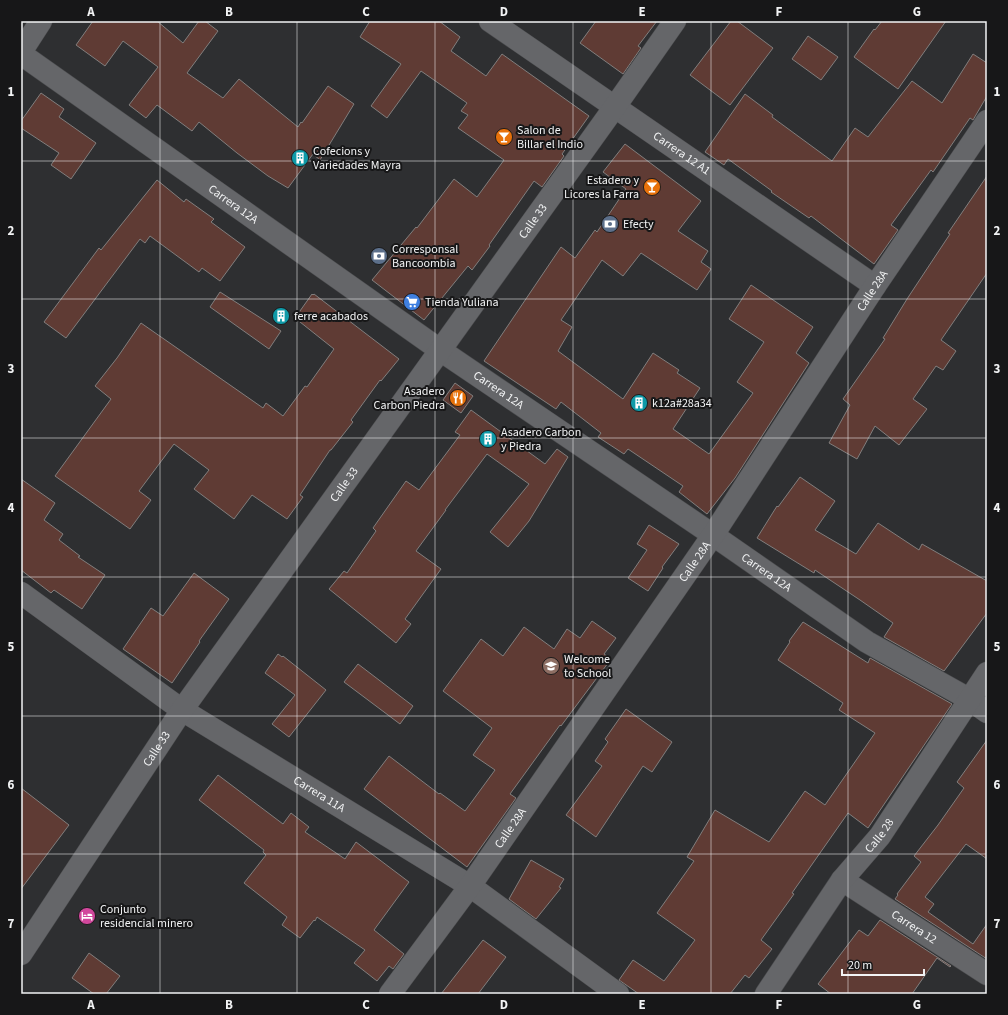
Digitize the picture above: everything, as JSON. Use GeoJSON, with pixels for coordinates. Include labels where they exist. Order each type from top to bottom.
{"type":"FeatureCollection","features":[{"type":"Feature","properties":{"kind":"street"},"geometry":{"type":"LineString","coordinates":[[21,53],[40,21]]}},
{"type":"Feature","properties":{"kind":"street","name":"Carrera 12 A1"},"geometry":{"type":"LineString","coordinates":[[490,21],[614,108],[875,286]]}},
{"type":"Feature","properties":{"kind":"street","name":"Calle 33"},"geometry":{"type":"LineString","coordinates":[[21,954],[182,710],[675,21]]}},
{"type":"Feature","properties":{"kind":"street","name":"Carrera 12A"},"geometry":{"type":"LineString","coordinates":[[21,53],[440,350],[713,535],[867,642],[969,699],[987,712]]}},
{"type":"Feature","properties":{"kind":"street","name":"Calle 28A"},"geometry":{"type":"LineString","coordinates":[[390,994],[470,886],[713,535],[875,286],[987,121]]}},
{"type":"Feature","properties":{"kind":"street","name":"Carrera 11A"},"geometry":{"type":"LineString","coordinates":[[21,593],[182,710],[470,886],[618,994]]}},
{"type":"Feature","properties":{"kind":"street","name":"Calle 28"},"geometry":{"type":"LineString","coordinates":[[766,994],[842,880],[880,836],[987,673]]}},
{"type":"Feature","properties":{"kind":"street","name":"Carrera 12"},"geometry":{"type":"LineString","coordinates":[[842,880],[987,974]]}},
{"type":"Feature","properties":{"kind":"building"},"geometry":{"type":"Polygon","coordinates":[[[93,21],[157,21],[183,43],[199,21],[205,21],[218,31],[187,73],[223,98],[239,79],[298,127],[328,86],[354,104],[320,160],[313,154],[288,188],[268,176],[199,122],[192,131],[157,105],[146,118],[129,105],[158,67],[123,41],[105,66],[76,45],[93,21]]]}},
{"type":"Feature","properties":{"kind":"building"},"geometry":{"type":"Polygon","coordinates":[[[370,21],[439,21],[460,37],[451,51],[486,76],[502,54],[589,116],[562,154],[564,156],[542,187],[534,181],[472,270],[468,266],[424,320],[372,280],[416,227],[417,228],[454,179],[477,197],[504,160],[458,128],[468,115],[461,111],[467,103],[421,71],[387,118],[371,106],[401,64],[360,37],[370,21]]]}},
{"type":"Feature","properties":{"kind":"building"},"geometry":{"type":"Polygon","coordinates":[[[596,21],[657,21],[638,46],[641,48],[623,74],[580,43],[596,21]]]}},
{"type":"Feature","properties":{"kind":"building"},"geometry":{"type":"Polygon","coordinates":[[[731,21],[737,21],[773,48],[730,105],[690,75],[731,21]]]}},
{"type":"Feature","properties":{"kind":"building"},"geometry":{"type":"Polygon","coordinates":[[[882,21],[946,21],[898,89],[854,57],[874,29],[875,30],[882,21]]]}},
{"type":"Feature","properties":{"kind":"building"},"geometry":{"type":"Polygon","coordinates":[[[808,36],[838,57],[821,80],[792,59],[808,36]]]}},
{"type":"Feature","properties":{"kind":"building"},"geometry":{"type":"Polygon","coordinates":[[[973,54],[987,63],[987,96],[973,120],[970,118],[933,172],[931,170],[891,225],[898,230],[874,264],[811,216],[809,218],[771,192],[772,191],[728,159],[724,165],[705,152],[745,94],[773,115],[772,117],[832,161],[855,128],[868,137],[912,81],[942,103],[973,54]]]}},
{"type":"Feature","properties":{"kind":"building"},"geometry":{"type":"Polygon","coordinates":[[[41,93],[64,109],[59,117],[96,143],[71,179],[51,165],[59,153],[21,128],[21,121],[41,93]]]}},
{"type":"Feature","properties":{"kind":"building"},"geometry":{"type":"Polygon","coordinates":[[[625,144],[701,201],[678,231],[708,251],[701,262],[711,269],[697,290],[641,253],[623,276],[602,260],[561,320],[572,327],[558,351],[623,399],[653,353],[679,370],[677,373],[700,388],[673,429],[709,454],[753,393],[737,382],[764,342],[729,319],[751,285],[813,327],[796,353],[809,363],[735,478],[707,514],[679,492],[683,486],[628,449],[624,454],[598,437],[601,433],[561,402],[556,409],[484,361],[561,247],[575,258],[595,230],[597,232],[626,189],[603,172],[625,144]]]}},
{"type":"Feature","properties":{"kind":"building"},"geometry":{"type":"Polygon","coordinates":[[[987,176],[987,273],[941,340],[956,351],[943,370],[936,366],[913,399],[927,409],[899,445],[875,426],[857,459],[829,443],[850,405],[843,399],[885,339],[883,338],[907,299],[950,234],[948,233],[987,176]]]}},
{"type":"Feature","properties":{"kind":"building"},"geometry":{"type":"Polygon","coordinates":[[[157,180],[184,202],[186,199],[214,219],[211,222],[245,247],[220,281],[202,268],[199,272],[150,236],[145,243],[140,239],[66,338],[44,322],[99,248],[101,250],[157,180]]]}},
{"type":"Feature","properties":{"kind":"building"},"geometry":{"type":"Polygon","coordinates":[[[220,292],[281,331],[269,349],[210,307],[220,292]]]}},
{"type":"Feature","properties":{"kind":"building"},"geometry":{"type":"Polygon","coordinates":[[[312,294],[399,359],[381,381],[380,380],[351,420],[353,422],[330,450],[300,495],[303,497],[287,519],[252,495],[234,519],[194,489],[209,470],[174,444],[139,491],[151,500],[130,529],[55,476],[111,399],[95,386],[117,358],[141,323],[263,408],[266,403],[283,416],[305,386],[307,387],[334,349],[295,318],[312,294]]]}},
{"type":"Feature","properties":{"kind":"building","name":"Asadero Carbon Piedra"},"geometry":{"type":"Polygon","coordinates":[[[455,383],[473,396],[461,413],[443,400],[455,383]]]}},
{"type":"Feature","properties":{"kind":"building"},"geometry":{"type":"Polygon","coordinates":[[[471,410],[545,464],[557,449],[568,457],[529,521],[508,547],[490,532],[529,484],[487,454],[416,551],[441,569],[405,619],[411,624],[396,643],[329,589],[344,571],[347,573],[376,531],[373,528],[406,481],[419,490],[460,435],[455,432],[471,410]]]}},
{"type":"Feature","properties":{"kind":"building"},"geometry":{"type":"Polygon","coordinates":[[[800,477],[835,501],[815,530],[856,554],[878,523],[919,550],[922,544],[987,581],[987,613],[944,671],[884,637],[893,623],[815,570],[814,573],[757,538],[777,506],[778,507],[800,477]]]}},
{"type":"Feature","properties":{"kind":"building"},"geometry":{"type":"Polygon","coordinates":[[[21,479],[55,503],[44,520],[63,534],[59,540],[80,556],[78,557],[105,575],[82,609],[54,590],[51,593],[21,570],[21,479]]]}},
{"type":"Feature","properties":{"kind":"building"},"geometry":{"type":"Polygon","coordinates":[[[649,525],[679,544],[662,567],[663,568],[648,591],[628,578],[647,550],[637,544],[649,525]]]}},
{"type":"Feature","properties":{"kind":"building"},"geometry":{"type":"Polygon","coordinates":[[[194,573],[229,599],[199,641],[200,642],[172,683],[123,649],[151,608],[163,616],[194,573]]]}},
{"type":"Feature","properties":{"kind":"building"},"geometry":{"type":"Polygon","coordinates":[[[592,621],[616,638],[604,654],[611,659],[561,726],[560,725],[510,794],[516,798],[467,867],[364,789],[389,756],[439,794],[440,793],[465,811],[495,770],[473,755],[492,728],[443,691],[481,639],[503,656],[524,627],[554,649],[567,629],[580,638],[592,621]]]}},
{"type":"Feature","properties":{"kind":"building"},"geometry":{"type":"Polygon","coordinates":[[[803,622],[868,663],[870,658],[952,704],[868,828],[848,813],[792,893],[794,894],[761,940],[772,949],[749,978],[745,975],[730,994],[639,994],[619,980],[633,960],[664,981],[695,940],[657,913],[694,861],[687,857],[715,810],[769,842],[805,791],[825,805],[875,733],[839,710],[843,703],[778,660],[790,642],[789,641],[803,622]]]}},
{"type":"Feature","properties":{"kind":"building"},"geometry":{"type":"Polygon","coordinates":[[[278,654],[282,657],[283,656],[326,690],[289,737],[272,724],[295,695],[265,673],[278,654]]]}},
{"type":"Feature","properties":{"kind":"building"},"geometry":{"type":"Polygon","coordinates":[[[358,664],[413,706],[400,724],[344,682],[358,664]]]}},
{"type":"Feature","properties":{"kind":"building"},"geometry":{"type":"Polygon","coordinates":[[[626,709],[672,742],[652,772],[643,766],[596,837],[566,815],[602,766],[595,761],[608,742],[605,739],[626,709]]]}},
{"type":"Feature","properties":{"kind":"building"},"geometry":{"type":"Polygon","coordinates":[[[987,740],[987,859],[966,844],[925,897],[934,904],[928,912],[973,944],[987,924],[987,959],[895,899],[898,895],[897,894],[921,862],[914,856],[964,788],[957,782],[987,740]]]}},
{"type":"Feature","properties":{"kind":"building"},"geometry":{"type":"Polygon","coordinates":[[[218,775],[283,824],[291,813],[309,827],[305,832],[345,859],[356,842],[409,882],[374,930],[404,954],[393,969],[389,966],[377,981],[354,963],[365,950],[317,917],[300,938],[282,925],[287,917],[244,883],[266,855],[263,852],[264,850],[199,800],[218,775]]]}},
{"type":"Feature","properties":{"kind":"building"},"geometry":{"type":"Polygon","coordinates":[[[21,788],[69,825],[21,889],[21,788]]]}},
{"type":"Feature","properties":{"kind":"building"},"geometry":{"type":"Polygon","coordinates":[[[531,860],[564,879],[559,887],[561,888],[536,919],[509,899],[531,860]]]}},
{"type":"Feature","properties":{"kind":"building"},"geometry":{"type":"Polygon","coordinates":[[[880,920],[951,966],[950,967],[937,958],[912,994],[831,994],[818,984],[859,930],[868,936],[880,920]]]}},
{"type":"Feature","properties":{"kind":"building"},"geometry":{"type":"Polygon","coordinates":[[[483,940],[506,957],[478,994],[441,994],[483,940]]]}},
{"type":"Feature","properties":{"kind":"building"},"geometry":{"type":"Polygon","coordinates":[[[89,953],[120,976],[106,994],[94,994],[72,978],[89,953]]]}},
{"type":"Feature","properties":{"kind":"place","name":"Salon de Billar el Indio"},"geometry":{"type":"Point","coordinates":[504,137]}},
{"type":"Feature","properties":{"kind":"place","name":"Cofecions y Variedades Mayra"},"geometry":{"type":"Point","coordinates":[300,158]}},
{"type":"Feature","properties":{"kind":"place","name":"Estadero y Licores la Farra"},"geometry":{"type":"Point","coordinates":[652,187]}},
{"type":"Feature","properties":{"kind":"place","name":"Efecty"},"geometry":{"type":"Point","coordinates":[610,224]}},
{"type":"Feature","properties":{"kind":"place","name":"Corresponsal Bancoombia"},"geometry":{"type":"Point","coordinates":[379,256]}},
{"type":"Feature","properties":{"kind":"place","name":"Tienda Yuliana"},"geometry":{"type":"Point","coordinates":[412,302]}},
{"type":"Feature","properties":{"kind":"place","name":"ferre acabados"},"geometry":{"type":"Point","coordinates":[281,316]}},
{"type":"Feature","properties":{"kind":"place","name":"Asadero Carbon Piedra"},"geometry":{"type":"Point","coordinates":[458,398]}},
{"type":"Feature","properties":{"kind":"place","name":"k12a#28a34"},"geometry":{"type":"Point","coordinates":[639,403]}},
{"type":"Feature","properties":{"kind":"place","name":"Asadero Carbon y Piedra"},"geometry":{"type":"Point","coordinates":[488,439]}},
{"type":"Feature","properties":{"kind":"place","name":"Welcome to School"},"geometry":{"type":"Point","coordinates":[551,666]}},
{"type":"Feature","properties":{"kind":"place","name":"Conjunto residencial minero"},"geometry":{"type":"Point","coordinates":[87,916]}}]}
